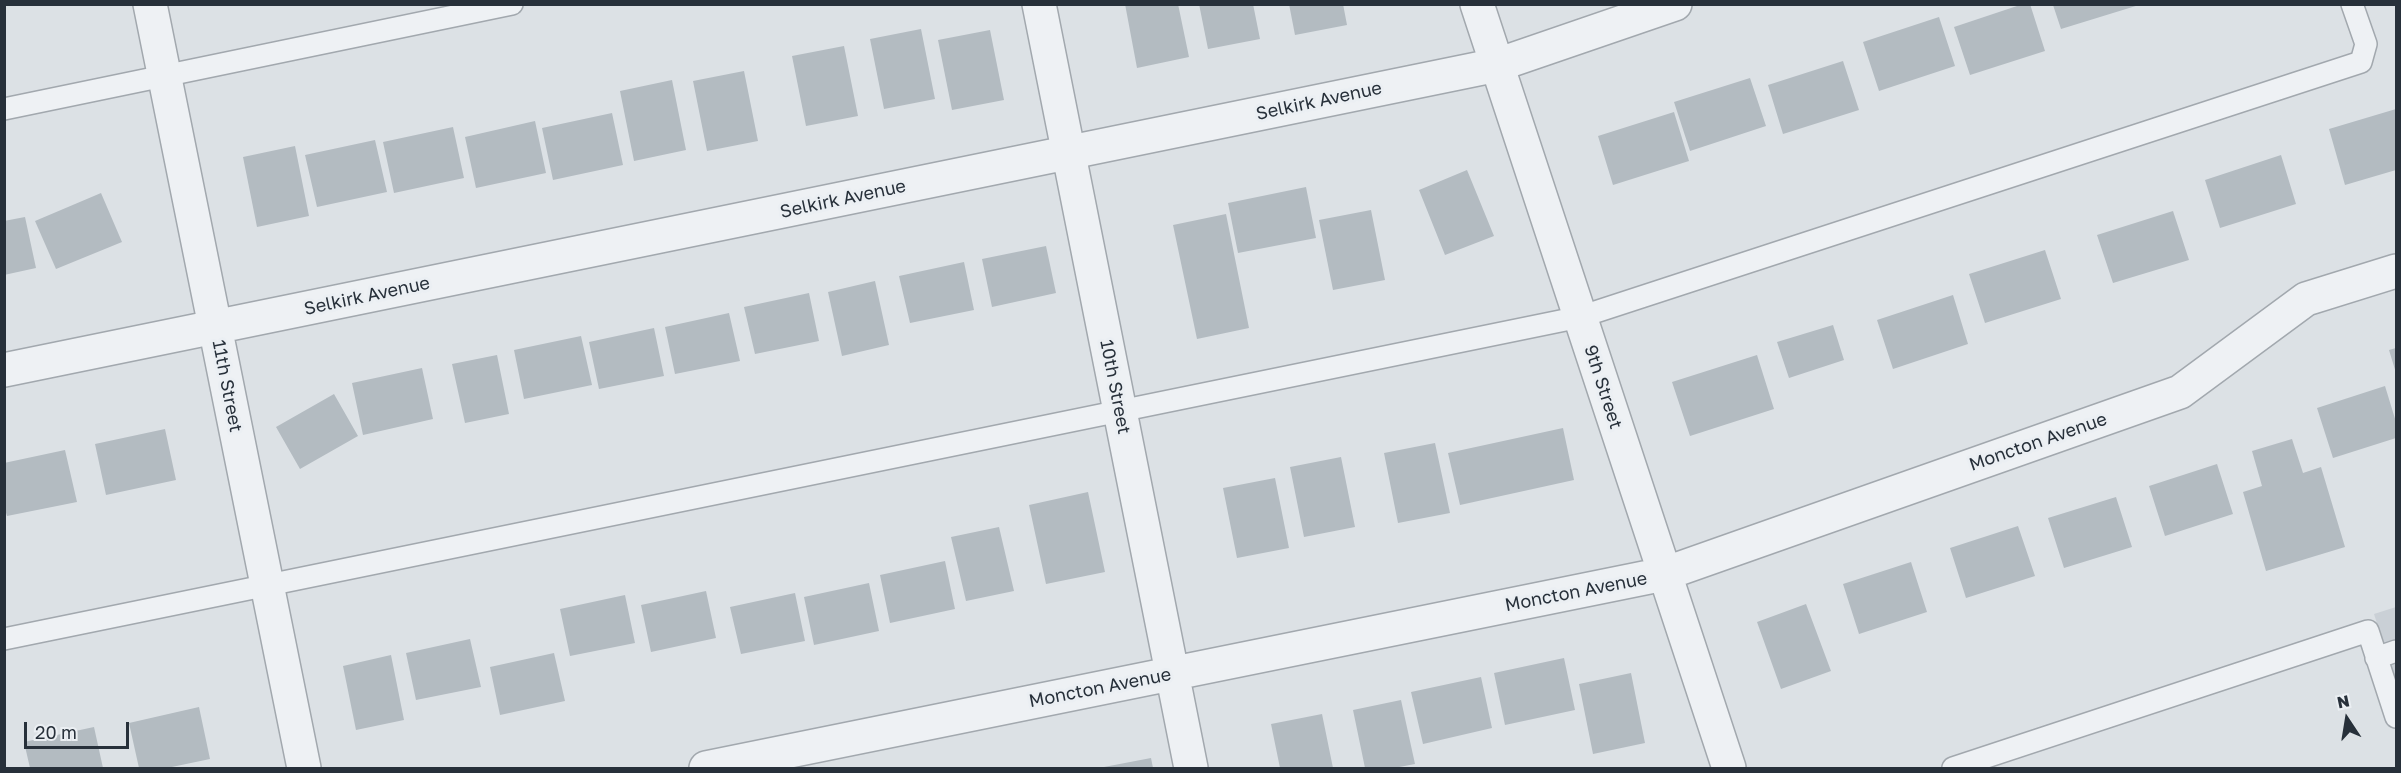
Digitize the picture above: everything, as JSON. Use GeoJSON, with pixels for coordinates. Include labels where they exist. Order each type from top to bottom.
{"type":"FeatureCollection","features":[{"type":"Feature","properties":{"kind":"street","name":"11th Street"},"geometry":{"type":"LineString","coordinates":[[150,4],[304,768]]}},
{"type":"Feature","properties":{"kind":"street","name":"10th Street"},"geometry":{"type":"LineString","coordinates":[[1039,4],[1191,768]]}},
{"type":"Feature","properties":{"kind":"street","name":"9th Street"},"geometry":{"type":"LineString","coordinates":[[1477,4],[1729,768]]}},
{"type":"Feature","properties":{"kind":"street","name":"Selkirk Avenue"},"geometry":{"type":"LineString","coordinates":[[4,370],[1497,65],[1675,4]]}},
{"type":"Feature","properties":{"kind":"street","name":"Moncton Avenue"},"geometry":{"type":"LineString","coordinates":[[706,768],[1664,574],[2180,392],[2306,299],[2397,271]]}},
{"type":"Feature","properties":{"kind":"lane"},"geometry":{"type":"LineString","coordinates":[[4,109],[512,4]]}},
{"type":"Feature","properties":{"kind":"lane"},"geometry":{"type":"LineString","coordinates":[[4,639],[1580,317],[2361,62],[2366,44],[2352,4]]}},
{"type":"Feature","properties":{"kind":"lane"},"geometry":{"type":"LineString","coordinates":[[1953,768],[2368,631],[2397,717]]}},
{"type":"Feature","properties":{"kind":"lane"},"geometry":{"type":"LineString","coordinates":[[2376,658],[2397,651]]}},
{"type":"Feature","properties":{"kind":"shaded area"},"geometry":{"type":"Polygon","coordinates":[[[2396,607],[2396,683],[2374,614],[2396,607]]]}},
{"type":"Feature","properties":{"kind":"building"},"geometry":{"type":"Polygon","coordinates":[[[1125,4],[1178,4],[1189,57],[1137,68],[1125,4]]]}},
{"type":"Feature","properties":{"kind":"building"},"geometry":{"type":"Polygon","coordinates":[[[1199,4],[1253,4],[1260,39],[1208,49],[1199,4]]]}},
{"type":"Feature","properties":{"kind":"building"},"geometry":{"type":"Polygon","coordinates":[[[1289,4],[1343,4],[1347,25],[1295,35],[1289,4]]]}},
{"type":"Feature","properties":{"kind":"building"},"geometry":{"type":"Polygon","coordinates":[[[2023,4],[2030,4],[2045,51],[1970,75],[1954,27],[2023,4]]]}},
{"type":"Feature","properties":{"kind":"building"},"geometry":{"type":"Polygon","coordinates":[[[2053,5],[2139,5],[2061,29],[2053,5]]]}},
{"type":"Feature","properties":{"kind":"building"},"geometry":{"type":"Polygon","coordinates":[[[1939,17],[1955,66],[1879,91],[1863,42],[1939,17]]]}},
{"type":"Feature","properties":{"kind":"building"},"geometry":{"type":"Polygon","coordinates":[[[921,29],[935,99],[884,109],[870,39],[921,29]]]}},
{"type":"Feature","properties":{"kind":"building"},"geometry":{"type":"Polygon","coordinates":[[[990,30],[1004,100],[952,110],[938,40],[990,30]]]}},
{"type":"Feature","properties":{"kind":"building"},"geometry":{"type":"Polygon","coordinates":[[[844,46],[858,116],[806,126],[792,56],[844,46]]]}},
{"type":"Feature","properties":{"kind":"building"},"geometry":{"type":"Polygon","coordinates":[[[1843,61],[1859,110],[1783,134],[1768,85],[1843,61]]]}},
{"type":"Feature","properties":{"kind":"building"},"geometry":{"type":"Polygon","coordinates":[[[744,71],[758,141],[707,151],[693,81],[744,71]]]}},
{"type":"Feature","properties":{"kind":"building"},"geometry":{"type":"Polygon","coordinates":[[[1750,78],[1766,126],[1690,151],[1674,102],[1750,78]]]}},
{"type":"Feature","properties":{"kind":"building"},"geometry":{"type":"Polygon","coordinates":[[[672,80],[686,150],[634,161],[620,91],[672,80]]]}},
{"type":"Feature","properties":{"kind":"building"},"geometry":{"type":"Polygon","coordinates":[[[2396,109],[2396,170],[2345,185],[2329,129],[2396,109]]]}},
{"type":"Feature","properties":{"kind":"building"},"geometry":{"type":"Polygon","coordinates":[[[1674,112],[1689,161],[1613,185],[1598,136],[1674,112]]]}},
{"type":"Feature","properties":{"kind":"building"},"geometry":{"type":"Polygon","coordinates":[[[612,113],[623,165],[553,180],[542,128],[612,113]]]}},
{"type":"Feature","properties":{"kind":"building"},"geometry":{"type":"Polygon","coordinates":[[[535,121],[546,173],[476,188],[465,137],[535,121]]]}},
{"type":"Feature","properties":{"kind":"building"},"geometry":{"type":"Polygon","coordinates":[[[453,127],[464,178],[394,193],[383,142],[453,127]]]}},
{"type":"Feature","properties":{"kind":"building"},"geometry":{"type":"Polygon","coordinates":[[[375,140],[387,192],[317,207],[305,155],[375,140]]]}},
{"type":"Feature","properties":{"kind":"building"},"geometry":{"type":"Polygon","coordinates":[[[295,146],[309,216],[257,227],[243,157],[295,146]]]}},
{"type":"Feature","properties":{"kind":"building"},"geometry":{"type":"Polygon","coordinates":[[[2281,155],[2296,204],[2220,228],[2205,180],[2281,155]]]}},
{"type":"Feature","properties":{"kind":"building"},"geometry":{"type":"Polygon","coordinates":[[[1467,170],[1494,236],[1445,255],[1419,190],[1467,170]]]}},
{"type":"Feature","properties":{"kind":"building"},"geometry":{"type":"Polygon","coordinates":[[[1306,187],[1316,238],[1238,253],[1228,203],[1306,187]]]}},
{"type":"Feature","properties":{"kind":"building"},"geometry":{"type":"Polygon","coordinates":[[[101,193],[122,242],[56,269],[35,221],[101,193]]]}},
{"type":"Feature","properties":{"kind":"building"},"geometry":{"type":"Polygon","coordinates":[[[1371,210],[1385,280],[1333,290],[1319,220],[1371,210]]]}},
{"type":"Feature","properties":{"kind":"building"},"geometry":{"type":"Polygon","coordinates":[[[2173,211],[2189,260],[2113,283],[2097,235],[2173,211]]]}},
{"type":"Feature","properties":{"kind":"building"},"geometry":{"type":"Polygon","coordinates":[[[1226,214],[1249,328],[1197,339],[1173,225],[1226,214]]]}},
{"type":"Feature","properties":{"kind":"building"},"geometry":{"type":"Polygon","coordinates":[[[25,217],[36,268],[4,275],[4,221],[25,217]]]}},
{"type":"Feature","properties":{"kind":"building"},"geometry":{"type":"Polygon","coordinates":[[[1046,246],[1056,293],[992,307],[982,259],[1046,246]]]}},
{"type":"Feature","properties":{"kind":"building"},"geometry":{"type":"Polygon","coordinates":[[[2045,250],[2061,299],[1985,323],[1969,274],[2045,250]]]}},
{"type":"Feature","properties":{"kind":"building"},"geometry":{"type":"Polygon","coordinates":[[[964,262],[974,310],[910,323],[899,276],[964,262]]]}},
{"type":"Feature","properties":{"kind":"building"},"geometry":{"type":"Polygon","coordinates":[[[875,281],[889,345],[842,356],[828,292],[875,281]]]}},
{"type":"Feature","properties":{"kind":"building"},"geometry":{"type":"Polygon","coordinates":[[[809,293],[819,341],[755,354],[744,307],[809,293]]]}},
{"type":"Feature","properties":{"kind":"building"},"geometry":{"type":"Polygon","coordinates":[[[1953,295],[1968,344],[1893,369],[1877,320],[1953,295]]]}},
{"type":"Feature","properties":{"kind":"building"},"geometry":{"type":"Polygon","coordinates":[[[729,313],[740,361],[675,374],[665,327],[729,313]]]}},
{"type":"Feature","properties":{"kind":"building"},"geometry":{"type":"Polygon","coordinates":[[[1833,325],[1844,360],[1789,378],[1777,342],[1833,325]]]}},
{"type":"Feature","properties":{"kind":"building"},"geometry":{"type":"Polygon","coordinates":[[[654,328],[664,376],[599,389],[589,342],[654,328]]]}},
{"type":"Feature","properties":{"kind":"building"},"geometry":{"type":"Polygon","coordinates":[[[581,336],[592,385],[524,399],[514,350],[581,336]]]}},
{"type":"Feature","properties":{"kind":"building"},"geometry":{"type":"Polygon","coordinates":[[[2396,348],[2396,373],[2389,350],[2396,348]]]}},
{"type":"Feature","properties":{"kind":"building"},"geometry":{"type":"Polygon","coordinates":[[[497,355],[509,414],[465,423],[452,364],[497,355]]]}},
{"type":"Feature","properties":{"kind":"building"},"geometry":{"type":"Polygon","coordinates":[[[1757,355],[1774,409],[1690,436],[1672,382],[1757,355]]]}},
{"type":"Feature","properties":{"kind":"building"},"geometry":{"type":"Polygon","coordinates":[[[422,368],[433,419],[363,435],[352,383],[422,368]]]}},
{"type":"Feature","properties":{"kind":"building"},"geometry":{"type":"Polygon","coordinates":[[[2385,386],[2396,422],[2396,438],[2333,458],[2317,408],[2385,386]]]}},
{"type":"Feature","properties":{"kind":"building"},"geometry":{"type":"Polygon","coordinates":[[[334,394],[358,436],[300,469],[276,427],[334,394]]]}},
{"type":"Feature","properties":{"kind":"building"},"geometry":{"type":"Polygon","coordinates":[[[1563,428],[1574,480],[1460,505],[1448,453],[1563,428]]]}},
{"type":"Feature","properties":{"kind":"building"},"geometry":{"type":"Polygon","coordinates":[[[165,429],[176,480],[106,495],[95,444],[165,429]]]}},
{"type":"Feature","properties":{"kind":"building"},"geometry":{"type":"Polygon","coordinates":[[[2292,439],[2303,473],[2321,467],[2345,547],[2266,571],[2243,492],[2262,486],[2252,451],[2292,439]]]}},
{"type":"Feature","properties":{"kind":"building"},"geometry":{"type":"Polygon","coordinates":[[[1435,443],[1450,513],[1398,523],[1384,453],[1435,443]]]}},
{"type":"Feature","properties":{"kind":"building"},"geometry":{"type":"Polygon","coordinates":[[[65,450],[77,502],[7,516],[4,506],[4,463],[65,450]]]}},
{"type":"Feature","properties":{"kind":"building"},"geometry":{"type":"Polygon","coordinates":[[[1341,457],[1355,527],[1304,537],[1290,467],[1341,457]]]}},
{"type":"Feature","properties":{"kind":"building"},"geometry":{"type":"Polygon","coordinates":[[[2217,464],[2233,514],[2165,536],[2149,486],[2217,464]]]}},
{"type":"Feature","properties":{"kind":"building"},"geometry":{"type":"Polygon","coordinates":[[[1275,478],[1289,548],[1237,558],[1223,488],[1275,478]]]}},
{"type":"Feature","properties":{"kind":"building"},"geometry":{"type":"Polygon","coordinates":[[[1088,492],[1105,572],[1046,584],[1029,505],[1088,492]]]}},
{"type":"Feature","properties":{"kind":"building"},"geometry":{"type":"Polygon","coordinates":[[[2116,497],[2132,547],[2064,568],[2048,518],[2116,497]]]}},
{"type":"Feature","properties":{"kind":"building"},"geometry":{"type":"Polygon","coordinates":[[[2018,526],[2035,576],[1966,598],[1950,548],[2018,526]]]}},
{"type":"Feature","properties":{"kind":"building"},"geometry":{"type":"Polygon","coordinates":[[[999,527],[1014,591],[966,601],[951,537],[999,527]]]}},
{"type":"Feature","properties":{"kind":"building"},"geometry":{"type":"Polygon","coordinates":[[[945,561],[955,609],[890,623],[880,575],[945,561]]]}},
{"type":"Feature","properties":{"kind":"building"},"geometry":{"type":"Polygon","coordinates":[[[1911,562],[1927,612],[1859,634],[1843,584],[1911,562]]]}},
{"type":"Feature","properties":{"kind":"building"},"geometry":{"type":"Polygon","coordinates":[[[869,583],[879,631],[814,645],[804,597],[869,583]]]}},
{"type":"Feature","properties":{"kind":"building"},"geometry":{"type":"Polygon","coordinates":[[[706,591],[716,638],[651,652],[641,605],[706,591]]]}},
{"type":"Feature","properties":{"kind":"building"},"geometry":{"type":"Polygon","coordinates":[[[795,593],[805,641],[741,654],[730,607],[795,593]]]}},
{"type":"Feature","properties":{"kind":"building"},"geometry":{"type":"Polygon","coordinates":[[[625,595],[635,643],[570,656],[560,609],[625,595]]]}},
{"type":"Feature","properties":{"kind":"building"},"geometry":{"type":"Polygon","coordinates":[[[1806,604],[1831,671],[1781,689],[1757,622],[1806,604]]]}},
{"type":"Feature","properties":{"kind":"building"},"geometry":{"type":"Polygon","coordinates":[[[470,639],[481,687],[416,700],[406,653],[470,639]]]}},
{"type":"Feature","properties":{"kind":"building"},"geometry":{"type":"Polygon","coordinates":[[[554,653],[565,701],[500,715],[490,667],[554,653]]]}},
{"type":"Feature","properties":{"kind":"building"},"geometry":{"type":"Polygon","coordinates":[[[391,655],[404,720],[356,730],[343,666],[391,655]]]}},
{"type":"Feature","properties":{"kind":"building"},"geometry":{"type":"Polygon","coordinates":[[[1564,658],[1575,710],[1505,725],[1494,673],[1564,658]]]}},
{"type":"Feature","properties":{"kind":"building"},"geometry":{"type":"Polygon","coordinates":[[[1631,673],[1645,743],[1593,754],[1579,684],[1631,673]]]}},
{"type":"Feature","properties":{"kind":"building"},"geometry":{"type":"Polygon","coordinates":[[[1481,677],[1492,728],[1423,744],[1411,692],[1481,677]]]}},
{"type":"Feature","properties":{"kind":"building"},"geometry":{"type":"Polygon","coordinates":[[[1401,700],[1415,764],[1394,768],[1365,768],[1353,710],[1401,700]]]}},
{"type":"Feature","properties":{"kind":"building"},"geometry":{"type":"Polygon","coordinates":[[[199,707],[210,759],[167,768],[139,768],[129,723],[199,707]]]}},
{"type":"Feature","properties":{"kind":"building"},"geometry":{"type":"Polygon","coordinates":[[[1322,714],[1333,768],[1280,768],[1271,724],[1322,714]]]}},
{"type":"Feature","properties":{"kind":"building"},"geometry":{"type":"Polygon","coordinates":[[[94,727],[103,768],[30,768],[24,742],[94,727]]]}},
{"type":"Feature","properties":{"kind":"building"},"geometry":{"type":"Polygon","coordinates":[[[1151,758],[1153,768],[1104,768],[1104,767],[1151,758]]]}}]}
